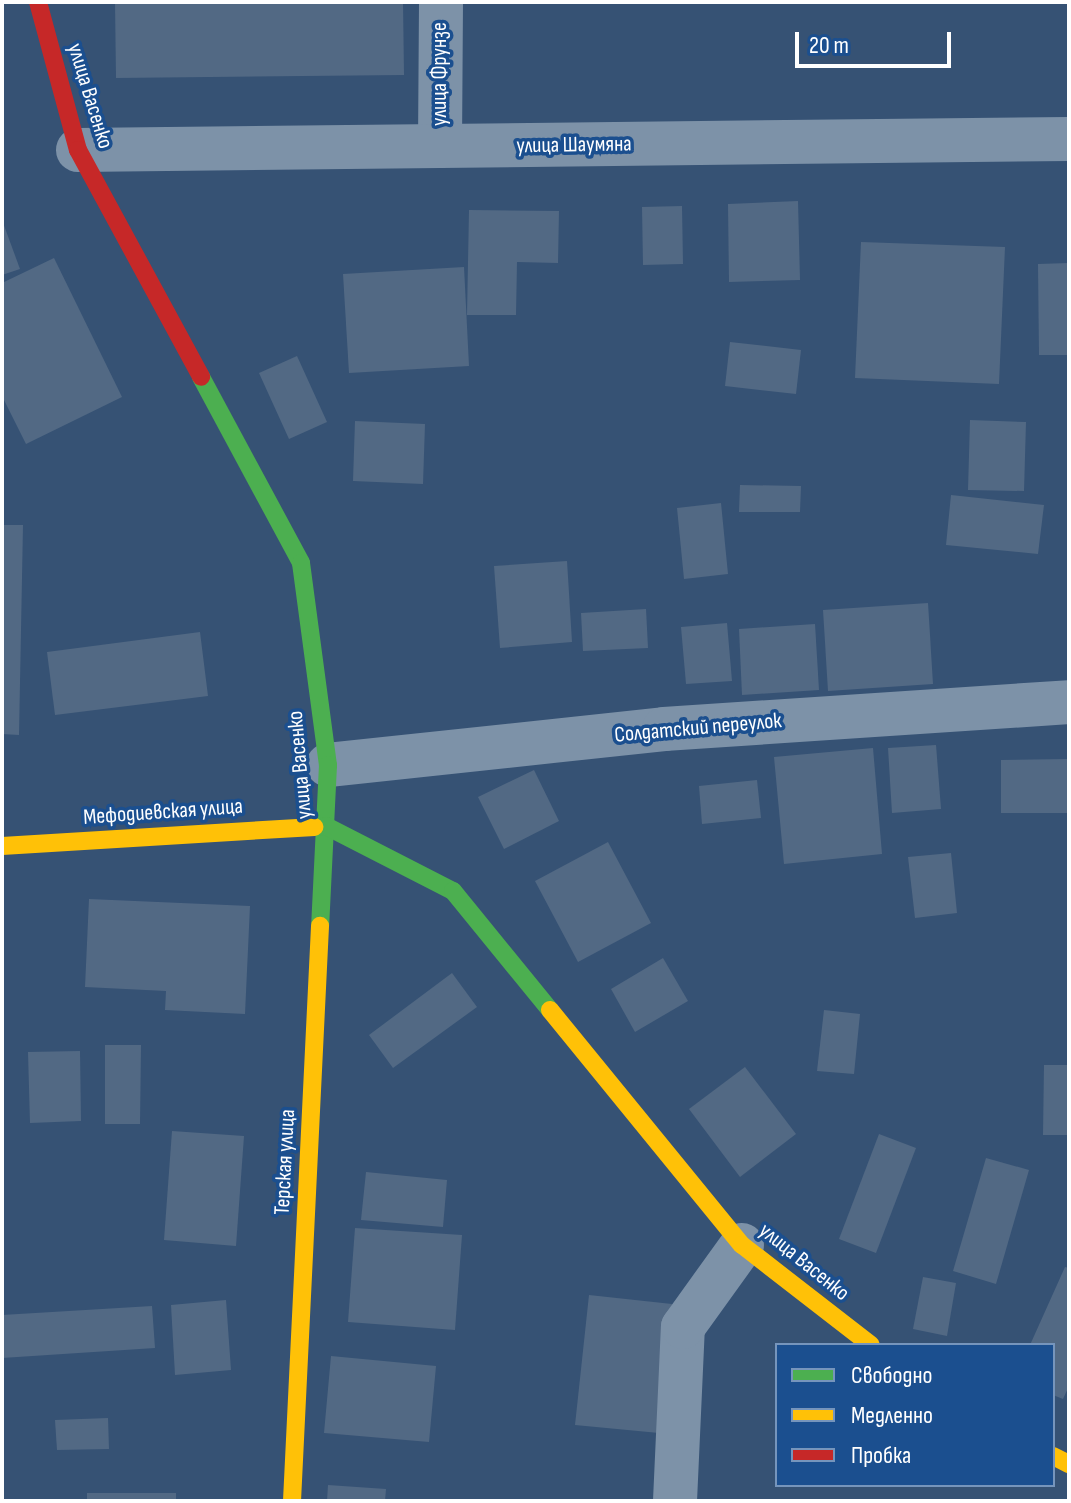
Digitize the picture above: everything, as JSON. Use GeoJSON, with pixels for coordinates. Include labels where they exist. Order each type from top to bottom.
{"type":"FeatureCollection","features":[{"type":"Feature","properties":{"kind":"street","name":"улица Васенко"},"geometry":{"type":"LineString","coordinates":[[38,2],[78,150],[301,563],[328,765],[326,826],[453,891],[742,1245],[868,1343]]}},
{"type":"Feature","properties":{"kind":"street","name":"улица Фрунзе"},"geometry":{"type":"LineString","coordinates":[[440,146],[441,2]]}},
{"type":"Feature","properties":{"kind":"street","name":"улица Шаумяна"},"geometry":{"type":"LineString","coordinates":[[78,150],[1069,139]]}},
{"type":"Feature","properties":{"kind":"street","name":"Солдатский переулок"},"geometry":{"type":"LineString","coordinates":[[328,765],[664,729],[1069,702]]}},
{"type":"Feature","properties":{"kind":"street","name":"Мефодиевская улица"},"geometry":{"type":"LineString","coordinates":[[2,846],[326,826]]}},
{"type":"Feature","properties":{"kind":"street","name":"Терская улица"},"geometry":{"type":"LineString","coordinates":[[292,1501],[326,826]]}},
{"type":"Feature","properties":{"kind":"street"},"geometry":{"type":"LineString","coordinates":[[675,1501],[683,1327],[742,1245]]}},
{"type":"Feature","properties":{"kind":"building"},"geometry":{"type":"Polygon","coordinates":[[[115,2],[403,2],[404,75],[116,78],[115,2]]]}},
{"type":"Feature","properties":{"kind":"building"},"geometry":{"type":"Polygon","coordinates":[[[798,201],[800,280],[729,282],[728,204],[798,201]]]}},
{"type":"Feature","properties":{"kind":"building"},"geometry":{"type":"Polygon","coordinates":[[[682,206],[683,264],[643,265],[642,207],[682,206]]]}},
{"type":"Feature","properties":{"kind":"building"},"geometry":{"type":"Polygon","coordinates":[[[469,210],[559,211],[558,263],[517,262],[516,315],[467,315],[469,210]]]}},
{"type":"Feature","properties":{"kind":"building"},"geometry":{"type":"Polygon","coordinates":[[[2,220],[20,269],[2,275],[2,220]]]}},
{"type":"Feature","properties":{"kind":"building"},"geometry":{"type":"Polygon","coordinates":[[[861,242],[1005,247],[999,384],[855,378],[861,242]]]}},
{"type":"Feature","properties":{"kind":"building"},"geometry":{"type":"Polygon","coordinates":[[[54,258],[122,397],[26,444],[2,396],[2,283],[54,258]]]}},
{"type":"Feature","properties":{"kind":"building"},"geometry":{"type":"Polygon","coordinates":[[[1069,263],[1069,355],[1039,355],[1038,264],[1069,263]]]}},
{"type":"Feature","properties":{"kind":"building"},"geometry":{"type":"Polygon","coordinates":[[[464,267],[469,366],[349,373],[343,274],[464,267]]]}},
{"type":"Feature","properties":{"kind":"building"},"geometry":{"type":"Polygon","coordinates":[[[730,342],[801,350],[796,394],[725,386],[730,342]]]}},
{"type":"Feature","properties":{"kind":"building"},"geometry":{"type":"Polygon","coordinates":[[[297,356],[327,422],[289,439],[259,373],[297,356]]]}},
{"type":"Feature","properties":{"kind":"building"},"geometry":{"type":"Polygon","coordinates":[[[970,420],[1026,422],[1024,491],[968,490],[970,420]]]}},
{"type":"Feature","properties":{"kind":"building"},"geometry":{"type":"Polygon","coordinates":[[[355,421],[425,424],[423,484],[353,481],[355,421]]]}},
{"type":"Feature","properties":{"kind":"building"},"geometry":{"type":"Polygon","coordinates":[[[740,485],[801,486],[800,512],[739,512],[740,485]]]}},
{"type":"Feature","properties":{"kind":"building"},"geometry":{"type":"Polygon","coordinates":[[[951,495],[1044,505],[1038,554],[946,545],[951,495]]]}},
{"type":"Feature","properties":{"kind":"building"},"geometry":{"type":"Polygon","coordinates":[[[721,503],[728,574],[684,579],[677,508],[721,503]]]}},
{"type":"Feature","properties":{"kind":"building"},"geometry":{"type":"Polygon","coordinates":[[[2,525],[23,525],[19,735],[2,734],[2,525]]]}},
{"type":"Feature","properties":{"kind":"building"},"geometry":{"type":"Polygon","coordinates":[[[567,561],[572,642],[500,648],[494,566],[567,561]]]}},
{"type":"Feature","properties":{"kind":"building"},"geometry":{"type":"Polygon","coordinates":[[[928,603],[933,684],[828,691],[823,610],[928,603]]]}},
{"type":"Feature","properties":{"kind":"building"},"geometry":{"type":"Polygon","coordinates":[[[646,609],[648,648],[583,651],[581,613],[646,609]]]}},
{"type":"Feature","properties":{"kind":"building"},"geometry":{"type":"Polygon","coordinates":[[[727,623],[732,681],[686,684],[681,627],[727,623]]]}},
{"type":"Feature","properties":{"kind":"building"},"geometry":{"type":"Polygon","coordinates":[[[815,624],[819,690],[742,695],[739,629],[815,624]]]}},
{"type":"Feature","properties":{"kind":"building"},"geometry":{"type":"Polygon","coordinates":[[[200,632],[208,696],[55,715],[47,652],[200,632]]]}},
{"type":"Feature","properties":{"kind":"building"},"geometry":{"type":"Polygon","coordinates":[[[936,745],[941,809],[892,813],[888,748],[936,745]]]}},
{"type":"Feature","properties":{"kind":"building"},"geometry":{"type":"Polygon","coordinates":[[[873,748],[882,854],[784,864],[774,757],[873,748]]]}},
{"type":"Feature","properties":{"kind":"building"},"geometry":{"type":"Polygon","coordinates":[[[1069,759],[1069,813],[1001,813],[1001,760],[1069,759]]]}},
{"type":"Feature","properties":{"kind":"building"},"geometry":{"type":"Polygon","coordinates":[[[534,770],[559,821],[504,849],[478,797],[534,770]]]}},
{"type":"Feature","properties":{"kind":"building"},"geometry":{"type":"Polygon","coordinates":[[[757,780],[761,818],[702,824],[699,786],[757,780]]]}},
{"type":"Feature","properties":{"kind":"building"},"geometry":{"type":"Polygon","coordinates":[[[608,842],[651,923],[578,962],[535,881],[608,842]]]}},
{"type":"Feature","properties":{"kind":"building"},"geometry":{"type":"Polygon","coordinates":[[[951,853],[957,913],[915,918],[908,857],[951,853]]]}},
{"type":"Feature","properties":{"kind":"building"},"geometry":{"type":"Polygon","coordinates":[[[89,899],[250,906],[245,1014],[165,1010],[166,991],[85,987],[89,899]]]}},
{"type":"Feature","properties":{"kind":"building"},"geometry":{"type":"Polygon","coordinates":[[[663,958],[688,1001],[635,1032],[611,989],[663,958]]]}},
{"type":"Feature","properties":{"kind":"building"},"geometry":{"type":"Polygon","coordinates":[[[452,973],[477,1007],[393,1068],[369,1035],[452,973]]]}},
{"type":"Feature","properties":{"kind":"building"},"geometry":{"type":"Polygon","coordinates":[[[824,1010],[860,1014],[854,1074],[817,1071],[824,1010]]]}},
{"type":"Feature","properties":{"kind":"building"},"geometry":{"type":"Polygon","coordinates":[[[105,1045],[141,1045],[140,1124],[105,1124],[105,1045]]]}},
{"type":"Feature","properties":{"kind":"building"},"geometry":{"type":"Polygon","coordinates":[[[80,1051],[81,1121],[30,1123],[28,1052],[80,1051]]]}},
{"type":"Feature","properties":{"kind":"building"},"geometry":{"type":"Polygon","coordinates":[[[1044,1065],[1069,1065],[1069,1135],[1043,1135],[1044,1065]]]}},
{"type":"Feature","properties":{"kind":"building"},"geometry":{"type":"Polygon","coordinates":[[[745,1067],[796,1134],[740,1177],[689,1109],[745,1067]]]}},
{"type":"Feature","properties":{"kind":"building"},"geometry":{"type":"Polygon","coordinates":[[[172,1131],[244,1136],[236,1246],[164,1240],[172,1131]]]}},
{"type":"Feature","properties":{"kind":"building"},"geometry":{"type":"Polygon","coordinates":[[[879,1134],[916,1148],[876,1253],[839,1239],[879,1134]]]}},
{"type":"Feature","properties":{"kind":"building"},"geometry":{"type":"Polygon","coordinates":[[[986,1158],[1029,1170],[996,1284],[953,1271],[986,1158]]]}},
{"type":"Feature","properties":{"kind":"building"},"geometry":{"type":"Polygon","coordinates":[[[366,1172],[447,1180],[443,1227],[361,1220],[366,1172]]]}},
{"type":"Feature","properties":{"kind":"building"},"geometry":{"type":"Polygon","coordinates":[[[355,1228],[462,1235],[455,1330],[348,1322],[355,1228]]]}},
{"type":"Feature","properties":{"kind":"building"},"geometry":{"type":"Polygon","coordinates":[[[1065,1267],[1069,1268],[1069,1386],[1063,1399],[1055,1396],[1055,1343],[1031,1343],[1065,1267]]]}},
{"type":"Feature","properties":{"kind":"building"},"geometry":{"type":"Polygon","coordinates":[[[923,1277],[956,1283],[947,1336],[913,1329],[923,1277]]]}},
{"type":"Feature","properties":{"kind":"building"},"geometry":{"type":"Polygon","coordinates":[[[589,1295],[672,1304],[659,1433],[575,1425],[589,1295]]]}},
{"type":"Feature","properties":{"kind":"building"},"geometry":{"type":"Polygon","coordinates":[[[226,1300],[231,1370],[175,1375],[171,1305],[226,1300]]]}},
{"type":"Feature","properties":{"kind":"building"},"geometry":{"type":"Polygon","coordinates":[[[152,1306],[155,1348],[2,1358],[2,1315],[152,1306]]]}},
{"type":"Feature","properties":{"kind":"building"},"geometry":{"type":"Polygon","coordinates":[[[331,1356],[436,1366],[429,1442],[324,1433],[331,1356]]]}},
{"type":"Feature","properties":{"kind":"building"},"geometry":{"type":"Polygon","coordinates":[[[108,1418],[109,1449],[57,1450],[55,1420],[108,1418]]]}},
{"type":"Feature","properties":{"kind":"building"},"geometry":{"type":"Polygon","coordinates":[[[328,1485],[386,1489],[385,1501],[327,1501],[328,1485]]]}},
{"type":"Feature","properties":{"kind":"building"},"geometry":{"type":"Polygon","coordinates":[[[87,1493],[176,1493],[176,1501],[87,1501],[87,1493]]]}},
{"type":"Feature","properties":{"kind":"traffic: fast"},"geometry":{"type":"LineString","coordinates":[[201,377],[301,563],[328,765],[320,926]]}},
{"type":"Feature","properties":{"kind":"traffic: fast"},"geometry":{"type":"LineString","coordinates":[[314,827],[326,826],[453,891],[550,1010]]}},
{"type":"Feature","properties":{"kind":"traffic: slow"},"geometry":{"type":"LineString","coordinates":[[2,846],[314,827]]}},
{"type":"Feature","properties":{"kind":"traffic: slow"},"geometry":{"type":"LineString","coordinates":[[292,1501],[320,926]]}},
{"type":"Feature","properties":{"kind":"traffic: slow"},"geometry":{"type":"LineString","coordinates":[[550,1010],[742,1245],[868,1343]]}},
{"type":"Feature","properties":{"kind":"traffic: slow"},"geometry":{"type":"LineString","coordinates":[[1055,1457],[1069,1464]]}},
{"type":"Feature","properties":{"kind":"traffic: jam"},"geometry":{"type":"LineString","coordinates":[[38,2],[78,150],[201,377]]}}]}
